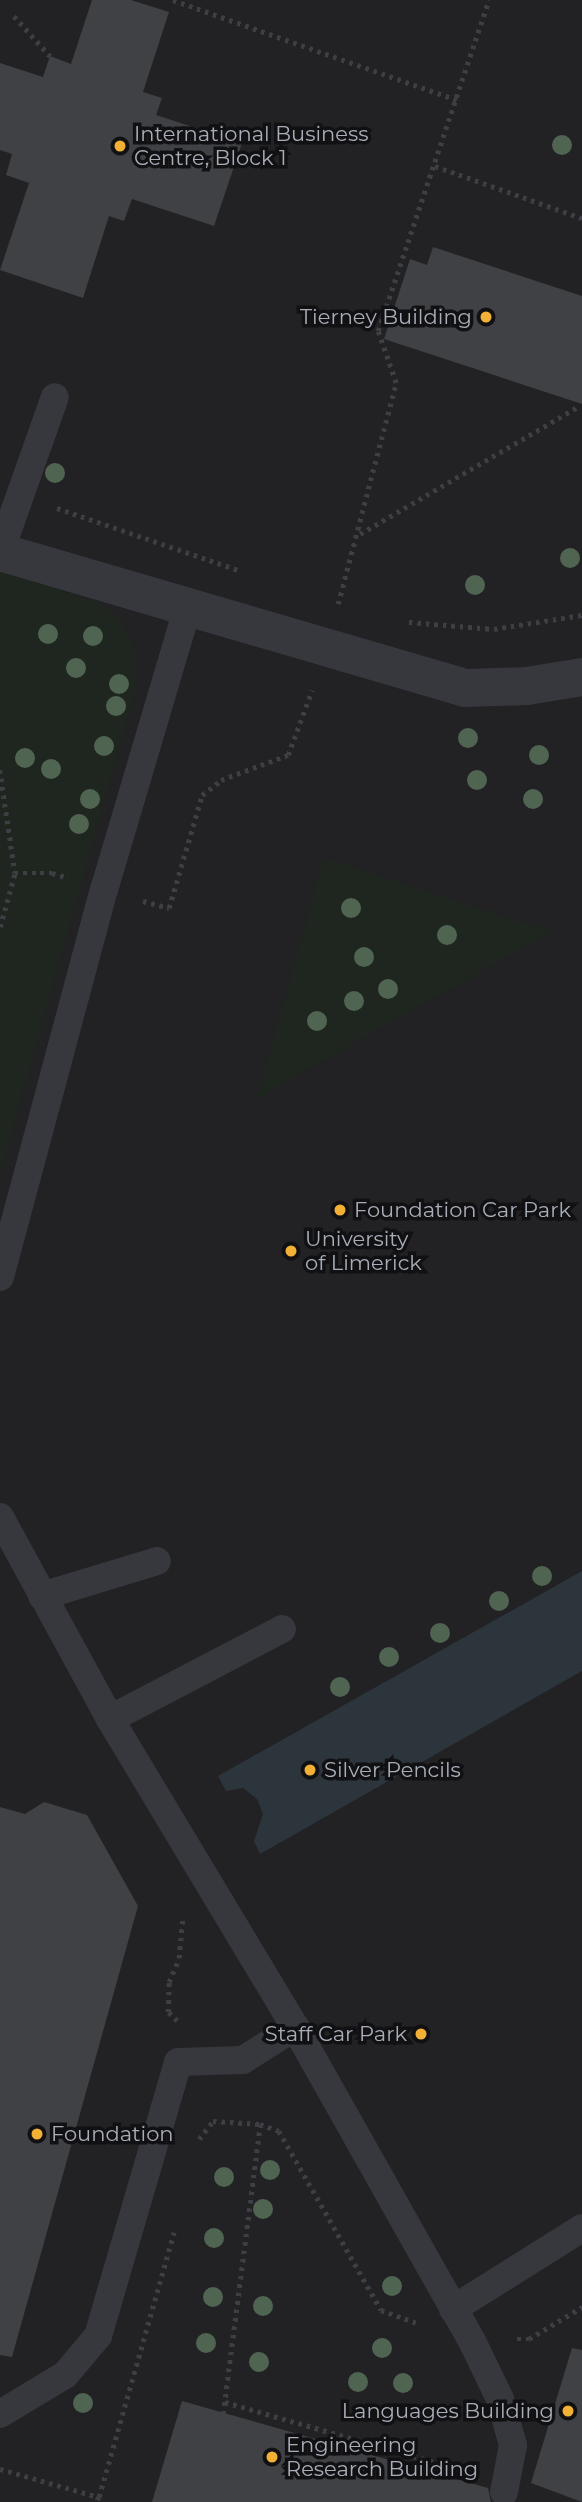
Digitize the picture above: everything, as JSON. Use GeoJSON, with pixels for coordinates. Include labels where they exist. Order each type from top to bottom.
{"type":"FeatureCollection","features":[{"type":"Feature","properties":{"kind":"street"},"geometry":{"type":"LineString","coordinates":[[0,552],[465,688],[527,686],[582,677]]}},
{"type":"Feature","properties":{"kind":"lane"},"geometry":{"type":"LineString","coordinates":[[0,552],[55,397]]}},
{"type":"Feature","properties":{"kind":"lane"},"geometry":{"type":"LineString","coordinates":[[0,1278],[104,890],[188,607]]}},
{"type":"Feature","properties":{"kind":"lane"},"geometry":{"type":"LineString","coordinates":[[0,1517],[110,1719],[295,2028],[453,2309],[508,2420],[513,2445],[504,2492]]}},
{"type":"Feature","properties":{"kind":"lane"},"geometry":{"type":"LineString","coordinates":[[42,1596],[157,1561]]}},
{"type":"Feature","properties":{"kind":"lane"},"geometry":{"type":"LineString","coordinates":[[110,1719],[282,1629]]}},
{"type":"Feature","properties":{"kind":"lane"},"geometry":{"type":"LineString","coordinates":[[0,2414],[65,2375],[98,2336],[178,2062],[243,2060],[295,2028]]}},
{"type":"Feature","properties":{"kind":"lane"},"geometry":{"type":"LineString","coordinates":[[453,2309],[582,2228]]}},
{"type":"Feature","properties":{"kind":"path"},"geometry":{"type":"LineString","coordinates":[[173,0],[315,46],[457,100]]}},
{"type":"Feature","properties":{"kind":"path"},"geometry":{"type":"LineString","coordinates":[[338,604],[360,534],[396,383],[378,331],[489,0]]}},
{"type":"Feature","properties":{"kind":"path"},"geometry":{"type":"LineString","coordinates":[[14,16],[50,56]]}},
{"type":"Feature","properties":{"kind":"path"},"geometry":{"type":"LineString","coordinates":[[435,166],[582,218]]}},
{"type":"Feature","properties":{"kind":"path"},"geometry":{"type":"LineString","coordinates":[[360,534],[577,407]]}},
{"type":"Feature","properties":{"kind":"path"},"geometry":{"type":"LineString","coordinates":[[19,495],[247,573]]}},
{"type":"Feature","properties":{"kind":"path"},"geometry":{"type":"LineString","coordinates":[[325,600],[349,608]]}},
{"type":"Feature","properties":{"kind":"path"},"geometry":{"type":"LineString","coordinates":[[400,621],[494,629],[582,615]]}},
{"type":"Feature","properties":{"kind":"path"},"geometry":{"type":"LineString","coordinates":[[15,873],[52,873],[169,908],[202,795],[221,779],[288,755],[316,680]]}},
{"type":"Feature","properties":{"kind":"path"},"geometry":{"type":"LineString","coordinates":[[0,771],[15,873],[0,927]]}},
{"type":"Feature","properties":{"kind":"path"},"geometry":{"type":"LineString","coordinates":[[182,1918],[169,2011],[192,2038],[243,2060]]}},
{"type":"Feature","properties":{"kind":"path"},"geometry":{"type":"LineString","coordinates":[[223,2414],[260,2124]]}},
{"type":"Feature","properties":{"kind":"path"},"geometry":{"type":"LineString","coordinates":[[196,2151],[200,2138]]}},
{"type":"Feature","properties":{"kind":"path"},"geometry":{"type":"LineString","coordinates":[[0,2469],[98,2499],[175,2230]]}},
{"type":"Feature","properties":{"kind":"path"},"geometry":{"type":"LineString","coordinates":[[225,2402],[473,2473],[474,2461]]}},
{"type":"Feature","properties":{"kind":"shaded area","name":"University of Limerick"},"geometry":{"type":"Polygon","coordinates":[[[0,0],[582,0],[582,2502],[0,2502],[0,0]]]}},
{"type":"Feature","properties":{"kind":"shaded area"},"geometry":{"type":"Polygon","coordinates":[[[0,570],[100,603],[121,620],[135,651],[135,691],[0,1174],[0,570]]]}},
{"type":"Feature","properties":{"kind":"shaded area"},"geometry":{"type":"Polygon","coordinates":[[[324,857],[551,932],[257,1098],[324,857]]]}},
{"type":"Feature","properties":{"kind":"shaded area"},"geometry":{"type":"Polygon","coordinates":[[[582,1571],[582,1671],[260,1854],[254,1841],[263,1814],[257,1799],[243,1788],[226,1791],[218,1776],[582,1571]]]}},
{"type":"Feature","properties":{"kind":"building","name":"International Business Centre, Block 1"},"geometry":{"type":"Polygon","coordinates":[[[92,0],[131,0],[169,12],[143,92],[162,98],[156,115],[242,143],[214,226],[132,199],[124,221],[109,216],[83,298],[0,270],[29,183],[6,175],[12,154],[0,150],[0,63],[43,77],[50,56],[71,64],[92,0]]]}},
{"type":"Feature","properties":{"kind":"building","name":"Tierney Building"},"geometry":{"type":"Polygon","coordinates":[[[433,247],[582,296],[582,404],[384,339],[410,259],[427,265],[433,247]]]}},
{"type":"Feature","properties":{"kind":"building","name":"Foundation"},"geometry":{"type":"Polygon","coordinates":[[[44,1802],[87,1815],[138,1906],[12,2357],[0,2355],[0,1807],[25,1814],[44,1802]]]}},
{"type":"Feature","properties":{"kind":"building","name":"Languages Building"},"geometry":{"type":"Polygon","coordinates":[[[572,2348],[582,2350],[582,2502],[531,2483],[572,2348]]]}},
{"type":"Feature","properties":{"kind":"building","name":"Engineering Research Building"},"geometry":{"type":"Polygon","coordinates":[[[182,2401],[488,2488],[491,2502],[152,2502],[182,2401]]]}},
{"type":"Feature","properties":{"kind":"place","name":"International Business Centre, Block 1"},"geometry":{"type":"Point","coordinates":[120,146]}},
{"type":"Feature","properties":{"kind":"place","name":"Tierney Building"},"geometry":{"type":"Point","coordinates":[486,317]}},
{"type":"Feature","properties":{"kind":"place","name":"Foundation Car Park"},"geometry":{"type":"Point","coordinates":[340,1210]}},
{"type":"Feature","properties":{"kind":"place","name":"University of Limerick"},"geometry":{"type":"Point","coordinates":[291,1251]}},
{"type":"Feature","properties":{"kind":"place","name":"Silver Pencils"},"geometry":{"type":"Point","coordinates":[310,1770]}},
{"type":"Feature","properties":{"kind":"place","name":"Staff Car Park"},"geometry":{"type":"Point","coordinates":[421,2034]}},
{"type":"Feature","properties":{"kind":"place","name":"Foundation"},"geometry":{"type":"Point","coordinates":[37,2134]}},
{"type":"Feature","properties":{"kind":"place","name":"Languages Building"},"geometry":{"type":"Point","coordinates":[568,2411]}},
{"type":"Feature","properties":{"kind":"place","name":"Engineering Research Building"},"geometry":{"type":"Point","coordinates":[272,2457]}}]}
